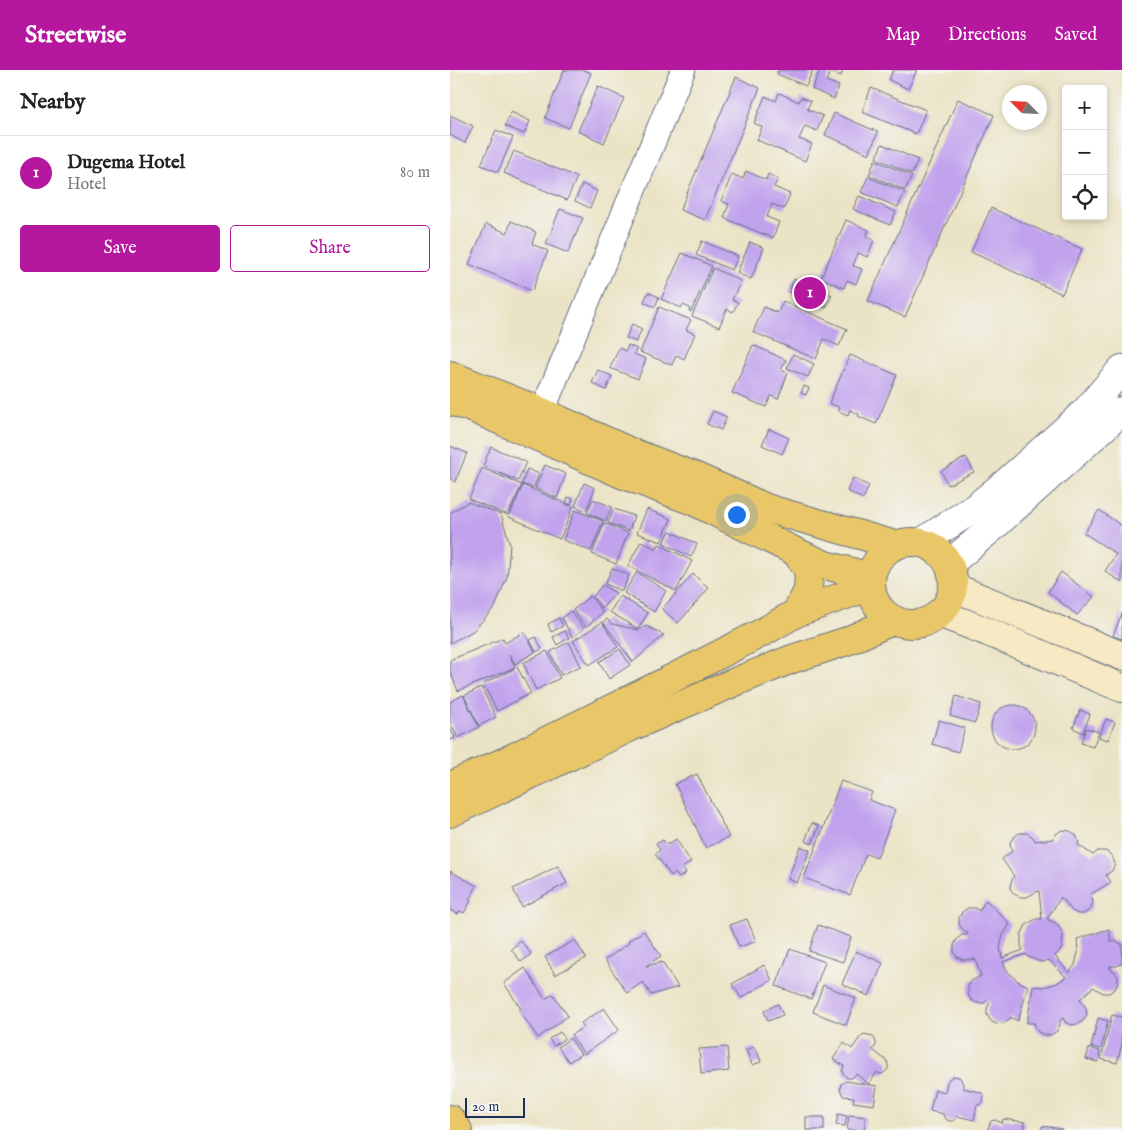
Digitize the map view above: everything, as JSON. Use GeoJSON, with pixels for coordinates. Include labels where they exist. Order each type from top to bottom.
{"type":"FeatureCollection","features":[{"type":"Feature","properties":{"kind":"main road"},"geometry":{"type":"LineString","coordinates":[[450,375],[542,412],[626,450],[694,476],[769,509],[909,543],[933,547],[942,554],[951,576],[950,597],[946,606],[931,619],[913,624],[894,620],[882,612],[874,600],[871,582],[875,564],[884,552],[909,543]]}},
{"type":"Feature","properties":{"kind":"main road"},"geometry":{"type":"LineString","coordinates":[[450,401],[472,408],[624,474],[693,501],[796,552],[871,582]]}},
{"type":"Feature","properties":{"kind":"main road"},"geometry":{"type":"LineString","coordinates":[[796,552],[809,571],[808,591],[796,613]]}},
{"type":"Feature","properties":{"kind":"main road"},"geometry":{"type":"LineString","coordinates":[[951,576],[1122,656]]}},
{"type":"Feature","properties":{"kind":"main road"},"geometry":{"type":"LineString","coordinates":[[450,786],[508,760],[695,667],[796,613],[871,582]]}},
{"type":"Feature","properties":{"kind":"main road"},"geometry":{"type":"LineString","coordinates":[[939,613],[1122,688]]}},
{"type":"Feature","properties":{"kind":"main road"},"geometry":{"type":"LineString","coordinates":[[450,813],[631,727],[718,689],[792,659],[847,641],[894,620]]}},
{"type":"Feature","properties":{"kind":"main road"},"geometry":{"type":"LineString","coordinates":[[450,1119],[458,1130]]}},
{"type":"Feature","properties":{"kind":"street"},"geometry":{"type":"LineString","coordinates":[[542,412],[683,70]]}},
{"type":"Feature","properties":{"kind":"street"},"geometry":{"type":"LineString","coordinates":[[909,543],[976,507],[1086,412],[1122,369]]}},
{"type":"Feature","properties":{"kind":"street"},"geometry":{"type":"LineString","coordinates":[[951,576],[993,527],[1122,411]]}},
{"type":"Feature","properties":{"kind":"building"},"geometry":{"type":"Polygon","coordinates":[[[564,70],[584,70],[591,73],[569,128],[545,118],[564,70]]]}},
{"type":"Feature","properties":{"kind":"building"},"geometry":{"type":"Polygon","coordinates":[[[779,70],[813,70],[806,86],[777,74],[779,70]]]}},
{"type":"Feature","properties":{"kind":"building"},"geometry":{"type":"Polygon","coordinates":[[[820,70],[830,73],[826,81],[839,86],[834,99],[812,89],[820,70]]]}},
{"type":"Feature","properties":{"kind":"building"},"geometry":{"type":"Polygon","coordinates":[[[826,70],[843,70],[841,76],[826,70]]]}},
{"type":"Feature","properties":{"kind":"building"},"geometry":{"type":"Polygon","coordinates":[[[893,70],[917,70],[908,89],[889,80],[893,70]]]}},
{"type":"Feature","properties":{"kind":"building"},"geometry":{"type":"Polygon","coordinates":[[[736,77],[760,88],[705,220],[680,210],[736,77]]]}},
{"type":"Feature","properties":{"kind":"building"},"geometry":{"type":"Polygon","coordinates":[[[598,86],[624,98],[604,143],[578,131],[598,86]]]}},
{"type":"Feature","properties":{"kind":"building"},"geometry":{"type":"Polygon","coordinates":[[[871,88],[926,110],[916,134],[862,112],[871,88]]]}},
{"type":"Feature","properties":{"kind":"building"},"geometry":{"type":"Polygon","coordinates":[[[779,93],[799,102],[801,97],[811,101],[807,109],[823,116],[817,131],[805,126],[799,139],[812,144],[805,161],[757,140],[762,127],[754,123],[765,96],[776,101],[779,93]]]}},
{"type":"Feature","properties":{"kind":"building"},"geometry":{"type":"Polygon","coordinates":[[[958,99],[994,115],[905,317],[868,301],[958,99]]]}},
{"type":"Feature","properties":{"kind":"building"},"geometry":{"type":"Polygon","coordinates":[[[511,112],[530,121],[524,134],[505,126],[511,112]]]}},
{"type":"Feature","properties":{"kind":"building"},"geometry":{"type":"Polygon","coordinates":[[[834,113],[878,132],[869,154],[825,135],[834,113]]]}},
{"type":"Feature","properties":{"kind":"building"},"geometry":{"type":"Polygon","coordinates":[[[450,115],[473,126],[465,143],[450,135],[450,115]]]}},
{"type":"Feature","properties":{"kind":"building"},"geometry":{"type":"Polygon","coordinates":[[[496,130],[513,137],[498,172],[481,165],[496,130]]]}},
{"type":"Feature","properties":{"kind":"building"},"geometry":{"type":"Polygon","coordinates":[[[882,144],[918,160],[912,174],[876,158],[882,144]]]}},
{"type":"Feature","properties":{"kind":"building"},"geometry":{"type":"Polygon","coordinates":[[[514,151],[577,177],[567,200],[504,173],[514,151]]]}},
{"type":"Feature","properties":{"kind":"building"},"geometry":{"type":"Polygon","coordinates":[[[875,160],[912,176],[905,190],[869,175],[875,160]]]}},
{"type":"Feature","properties":{"kind":"building"},"geometry":{"type":"Polygon","coordinates":[[[746,171],[766,180],[768,174],[778,179],[774,187],[790,194],[784,209],[772,204],[767,217],[779,222],[773,238],[724,218],[729,204],[721,201],[732,174],[743,179],[746,171]]]}},
{"type":"Feature","properties":{"kind":"building"},"geometry":{"type":"Polygon","coordinates":[[[868,177],[905,192],[898,207],[861,192],[868,177]]]}},
{"type":"Feature","properties":{"kind":"building"},"geometry":{"type":"Polygon","coordinates":[[[582,184],[597,191],[590,208],[575,201],[582,184]]]}},
{"type":"Feature","properties":{"kind":"building"},"geometry":{"type":"Polygon","coordinates":[[[859,196],[896,212],[890,225],[853,209],[859,196]]]}},
{"type":"Feature","properties":{"kind":"building"},"geometry":{"type":"Polygon","coordinates":[[[991,208],[1082,249],[1062,294],[971,252],[991,208]]]}},
{"type":"Feature","properties":{"kind":"building"},"geometry":{"type":"Polygon","coordinates":[[[560,209],[583,218],[568,253],[546,244],[560,209]]]}},
{"type":"Feature","properties":{"kind":"building"},"geometry":{"type":"Polygon","coordinates":[[[846,220],[869,230],[866,236],[874,240],[867,257],[858,253],[853,266],[862,269],[856,284],[847,280],[844,288],[821,278],[846,220]]]}},
{"type":"Feature","properties":{"kind":"building"},"geometry":{"type":"Polygon","coordinates":[[[511,221],[536,232],[532,244],[548,251],[532,291],[469,264],[486,224],[507,233],[511,221]]]}},
{"type":"Feature","properties":{"kind":"building"},"geometry":{"type":"Polygon","coordinates":[[[702,241],[738,256],[732,270],[696,255],[702,241]]]}},
{"type":"Feature","properties":{"kind":"building"},"geometry":{"type":"Polygon","coordinates":[[[750,242],[764,248],[751,279],[737,273],[750,242]]]}},
{"type":"Feature","properties":{"kind":"building"},"geometry":{"type":"Polygon","coordinates":[[[682,253],[712,266],[691,312],[689,311],[690,308],[683,305],[681,308],[661,299],[682,253]]]}},
{"type":"Feature","properties":{"kind":"building"},"geometry":{"type":"Polygon","coordinates":[[[713,268],[741,281],[732,300],[738,302],[733,312],[727,309],[719,327],[692,316],[713,268]]]}},
{"type":"Feature","properties":{"kind":"building"},"geometry":{"type":"Polygon","coordinates":[[[794,279],[832,295],[826,308],[789,292],[794,279]]]}},
{"type":"Feature","properties":{"kind":"building"},"geometry":{"type":"Polygon","coordinates":[[[648,292],[659,297],[655,307],[644,302],[648,292]]]}},
{"type":"Feature","properties":{"kind":"building"},"geometry":{"type":"Polygon","coordinates":[[[783,301],[847,329],[839,346],[824,339],[816,359],[753,332],[764,307],[778,313],[783,301]]]}},
{"type":"Feature","properties":{"kind":"building"},"geometry":{"type":"Polygon","coordinates":[[[659,307],[691,320],[686,330],[695,334],[684,359],[676,355],[672,365],[640,352],[659,307]]]}},
{"type":"Feature","properties":{"kind":"building"},"geometry":{"type":"Polygon","coordinates":[[[632,324],[642,329],[636,342],[626,338],[632,324]]]}},
{"type":"Feature","properties":{"kind":"building"},"geometry":{"type":"Polygon","coordinates":[[[628,345],[637,349],[634,354],[646,359],[638,379],[610,368],[619,348],[626,351],[628,345]]]}},
{"type":"Feature","properties":{"kind":"building"},"geometry":{"type":"Polygon","coordinates":[[[753,345],[786,360],[781,370],[788,373],[778,399],[771,396],[766,407],[732,393],[753,345]]]}},
{"type":"Feature","properties":{"kind":"building"},"geometry":{"type":"Polygon","coordinates":[[[793,354],[814,364],[808,377],[787,368],[793,354]]]}},
{"type":"Feature","properties":{"kind":"building"},"geometry":{"type":"Polygon","coordinates":[[[850,355],[897,375],[876,424],[850,410],[848,415],[838,411],[840,408],[829,403],[850,355]]]}},
{"type":"Feature","properties":{"kind":"building"},"geometry":{"type":"Polygon","coordinates":[[[598,370],[612,376],[606,390],[592,383],[598,370]]]}},
{"type":"Feature","properties":{"kind":"building"},"geometry":{"type":"Polygon","coordinates":[[[804,386],[809,388],[806,395],[801,393],[804,386]]]}},
{"type":"Feature","properties":{"kind":"building"},"geometry":{"type":"Polygon","coordinates":[[[713,411],[727,417],[721,430],[707,424],[713,411]]]}},
{"type":"Feature","properties":{"kind":"building"},"geometry":{"type":"Polygon","coordinates":[[[769,429],[789,438],[782,454],[762,445],[769,429]]]}},
{"type":"Feature","properties":{"kind":"building"},"geometry":{"type":"Polygon","coordinates":[[[450,446],[467,453],[455,482],[450,479],[450,446]]]}},
{"type":"Feature","properties":{"kind":"building"},"geometry":{"type":"Polygon","coordinates":[[[491,447],[526,462],[518,481],[483,466],[491,447]]]}},
{"type":"Feature","properties":{"kind":"building"},"geometry":{"type":"Polygon","coordinates":[[[966,457],[974,472],[948,485],[941,471],[966,457]]]}},
{"type":"Feature","properties":{"kind":"building"},"geometry":{"type":"Polygon","coordinates":[[[545,465],[566,474],[557,498],[535,488],[545,465]]]}},
{"type":"Feature","properties":{"kind":"building"},"geometry":{"type":"Polygon","coordinates":[[[482,468],[522,485],[508,515],[469,499],[482,468]]]}},
{"type":"Feature","properties":{"kind":"building"},"geometry":{"type":"Polygon","coordinates":[[[527,469],[539,474],[533,488],[522,484],[527,469]]]}},
{"type":"Feature","properties":{"kind":"building"},"geometry":{"type":"Polygon","coordinates":[[[853,478],[869,486],[863,499],[847,491],[853,478]]]}},
{"type":"Feature","properties":{"kind":"building"},"geometry":{"type":"Polygon","coordinates":[[[584,483],[595,488],[586,511],[575,506],[584,483]]]}},
{"type":"Feature","properties":{"kind":"building"},"geometry":{"type":"Polygon","coordinates":[[[523,485],[573,507],[560,539],[509,517],[523,485]]]}},
{"type":"Feature","properties":{"kind":"building"},"geometry":{"type":"Polygon","coordinates":[[[568,497],[573,499],[571,505],[566,503],[568,497]]]}},
{"type":"Feature","properties":{"kind":"building"},"geometry":{"type":"Polygon","coordinates":[[[593,499],[612,507],[606,521],[587,513],[593,499]]]}},
{"type":"Feature","properties":{"kind":"building"},"geometry":{"type":"Polygon","coordinates":[[[468,502],[501,514],[510,545],[507,577],[495,607],[473,631],[450,643],[450,513],[468,502]]]}},
{"type":"Feature","properties":{"kind":"building"},"geometry":{"type":"Polygon","coordinates":[[[614,509],[634,516],[629,531],[608,523],[614,509]]]}},
{"type":"Feature","properties":{"kind":"building"},"geometry":{"type":"Polygon","coordinates":[[[647,509],[671,519],[661,542],[637,533],[647,509]]]}},
{"type":"Feature","properties":{"kind":"building"},"geometry":{"type":"Polygon","coordinates":[[[575,510],[603,521],[591,551],[563,540],[575,510]]]}},
{"type":"Feature","properties":{"kind":"building"},"geometry":{"type":"Polygon","coordinates":[[[1099,510],[1122,526],[1122,583],[1105,571],[1116,554],[1084,533],[1099,510]]]}},
{"type":"Feature","properties":{"kind":"building"},"geometry":{"type":"Polygon","coordinates":[[[604,523],[628,533],[616,564],[592,554],[604,523]]]}},
{"type":"Feature","properties":{"kind":"building"},"geometry":{"type":"Polygon","coordinates":[[[670,531],[697,544],[691,557],[663,543],[670,531]]]}},
{"type":"Feature","properties":{"kind":"building"},"geometry":{"type":"Polygon","coordinates":[[[641,541],[656,549],[659,544],[692,561],[676,591],[628,566],[641,541]]]}},
{"type":"Feature","properties":{"kind":"building"},"geometry":{"type":"Polygon","coordinates":[[[612,568],[629,575],[622,591],[605,584],[612,568]]]}},
{"type":"Feature","properties":{"kind":"building"},"geometry":{"type":"Polygon","coordinates":[[[637,572],[666,591],[654,612],[624,593],[637,572]]]}},
{"type":"Feature","properties":{"kind":"building"},"geometry":{"type":"Polygon","coordinates":[[[1061,572],[1094,597],[1077,615],[1048,592],[1061,572]]]}},
{"type":"Feature","properties":{"kind":"building"},"geometry":{"type":"Polygon","coordinates":[[[693,574],[709,588],[678,623],[662,609],[693,574]]]}},
{"type":"Feature","properties":{"kind":"building"},"geometry":{"type":"Polygon","coordinates":[[[602,585],[616,593],[602,608],[593,597],[602,585]]]}},
{"type":"Feature","properties":{"kind":"building"},"geometry":{"type":"Polygon","coordinates":[[[590,596],[603,612],[586,627],[573,610],[590,596]]]}},
{"type":"Feature","properties":{"kind":"building"},"geometry":{"type":"Polygon","coordinates":[[[620,596],[648,613],[638,629],[610,612],[620,596]]]}},
{"type":"Feature","properties":{"kind":"building"},"geometry":{"type":"Polygon","coordinates":[[[571,611],[584,629],[572,637],[562,618],[571,611]]]}},
{"type":"Feature","properties":{"kind":"building"},"geometry":{"type":"Polygon","coordinates":[[[1122,613],[1122,639],[1113,636],[1122,613]]]}},
{"type":"Feature","properties":{"kind":"building"},"geometry":{"type":"Polygon","coordinates":[[[559,618],[563,626],[551,632],[548,624],[559,618]]]}},
{"type":"Feature","properties":{"kind":"building"},"geometry":{"type":"Polygon","coordinates":[[[607,619],[612,624],[639,630],[646,626],[664,635],[633,662],[603,622],[607,619]]]}},
{"type":"Feature","properties":{"kind":"building"},"geometry":{"type":"Polygon","coordinates":[[[602,622],[618,647],[589,665],[573,641],[602,622]]]}},
{"type":"Feature","properties":{"kind":"building"},"geometry":{"type":"Polygon","coordinates":[[[565,631],[569,638],[557,645],[553,637],[565,631]]]}},
{"type":"Feature","properties":{"kind":"building"},"geometry":{"type":"Polygon","coordinates":[[[524,632],[535,652],[515,664],[509,654],[515,667],[458,691],[450,671],[450,660],[503,638],[505,643],[524,632]]]}},
{"type":"Feature","properties":{"kind":"building"},"geometry":{"type":"Polygon","coordinates":[[[536,637],[542,649],[536,652],[530,640],[536,637]]]}},
{"type":"Feature","properties":{"kind":"building"},"geometry":{"type":"Polygon","coordinates":[[[569,642],[581,666],[561,675],[550,652],[569,642]]]}},
{"type":"Feature","properties":{"kind":"building"},"geometry":{"type":"Polygon","coordinates":[[[620,649],[630,665],[609,679],[599,662],[620,649]]]}},
{"type":"Feature","properties":{"kind":"building"},"geometry":{"type":"Polygon","coordinates":[[[547,651],[560,678],[536,690],[523,663],[547,651]]]}},
{"type":"Feature","properties":{"kind":"building"},"geometry":{"type":"Polygon","coordinates":[[[517,667],[531,693],[497,711],[483,684],[517,667]]]}},
{"type":"Feature","properties":{"kind":"building"},"geometry":{"type":"Polygon","coordinates":[[[481,687],[496,717],[479,726],[464,696],[481,687]]]}},
{"type":"Feature","properties":{"kind":"building"},"geometry":{"type":"Polygon","coordinates":[[[463,695],[479,727],[458,738],[450,722],[450,702],[463,695]]]}},
{"type":"Feature","properties":{"kind":"building"},"geometry":{"type":"Polygon","coordinates":[[[956,696],[981,704],[975,723],[950,716],[956,696]]]}},
{"type":"Feature","properties":{"kind":"building"},"geometry":{"type":"Polygon","coordinates":[[[1013,705],[1025,709],[1031,715],[1035,727],[1031,739],[1025,745],[1013,749],[1001,745],[995,739],[991,727],[995,715],[1001,709],[1013,705]]]}},
{"type":"Feature","properties":{"kind":"building"},"geometry":{"type":"Polygon","coordinates":[[[1080,710],[1090,714],[1083,733],[1073,728],[1080,710]]]}},
{"type":"Feature","properties":{"kind":"building"},"geometry":{"type":"Polygon","coordinates":[[[1106,719],[1115,722],[1108,740],[1099,737],[1106,719]]]}},
{"type":"Feature","properties":{"kind":"building"},"geometry":{"type":"Polygon","coordinates":[[[939,720],[965,728],[958,752],[932,744],[939,720]]]}},
{"type":"Feature","properties":{"kind":"building"},"geometry":{"type":"Polygon","coordinates":[[[450,728],[455,738],[450,740],[450,728]]]}},
{"type":"Feature","properties":{"kind":"building"},"geometry":{"type":"Polygon","coordinates":[[[1086,728],[1099,732],[1093,747],[1081,743],[1086,728]]]}},
{"type":"Feature","properties":{"kind":"building"},"geometry":{"type":"Polygon","coordinates":[[[697,774],[729,837],[706,848],[675,784],[697,774]]]}},
{"type":"Feature","properties":{"kind":"building"},"geometry":{"type":"Polygon","coordinates":[[[841,781],[872,792],[869,800],[895,810],[877,858],[866,854],[850,895],[804,878],[841,781]]]}},
{"type":"Feature","properties":{"kind":"building"},"geometry":{"type":"Polygon","coordinates":[[[812,823],[819,826],[812,844],[805,841],[812,823]]]}},
{"type":"Feature","properties":{"kind":"building"},"geometry":{"type":"Polygon","coordinates":[[[1062,830],[1070,831],[1076,835],[1078,845],[1093,855],[1098,851],[1106,851],[1112,856],[1115,864],[1112,871],[1106,875],[1111,882],[1091,894],[1093,902],[1091,909],[1084,914],[1072,911],[1061,897],[1047,919],[1057,924],[1063,934],[1062,948],[1055,956],[1069,973],[1075,965],[1078,952],[1077,939],[1109,929],[1111,942],[1115,941],[1122,944],[1122,963],[1117,966],[1110,966],[1110,969],[1118,977],[1115,989],[1109,993],[1103,993],[1093,987],[1080,999],[1086,1008],[1087,1015],[1083,1021],[1071,1025],[1065,1022],[1063,1018],[1060,1020],[1057,1031],[1051,1035],[1044,1035],[1038,1032],[1035,1023],[1027,1023],[1033,986],[1044,987],[1057,983],[1066,977],[1049,960],[1041,962],[1028,957],[1026,954],[1003,962],[1008,972],[1018,981],[1028,986],[1018,1021],[1010,1017],[1010,1019],[1003,1023],[996,1024],[987,1015],[987,1008],[990,1003],[987,1000],[984,1003],[977,1003],[971,1000],[968,994],[968,987],[971,981],[981,976],[975,959],[963,960],[957,957],[954,952],[954,945],[957,939],[968,933],[959,924],[962,912],[968,908],[976,908],[979,911],[986,900],[1010,924],[1003,935],[1000,948],[1002,958],[1023,950],[1021,935],[1026,925],[1036,919],[1042,919],[1039,891],[1027,897],[1020,897],[1014,894],[1010,888],[1014,876],[1002,859],[1012,851],[1010,842],[1019,833],[1027,833],[1035,841],[1053,839],[1062,830]]]}},
{"type":"Feature","properties":{"kind":"building"},"geometry":{"type":"Polygon","coordinates":[[[676,839],[691,862],[682,868],[686,873],[679,878],[675,873],[671,876],[655,854],[660,850],[656,844],[663,840],[667,845],[676,839]]]}},
{"type":"Feature","properties":{"kind":"building"},"geometry":{"type":"Polygon","coordinates":[[[800,846],[810,850],[797,883],[788,879],[800,846]]]}},
{"type":"Feature","properties":{"kind":"building"},"geometry":{"type":"Polygon","coordinates":[[[558,866],[567,883],[522,907],[513,889],[558,866]]]}},
{"type":"Feature","properties":{"kind":"building"},"geometry":{"type":"Polygon","coordinates":[[[450,871],[477,886],[464,913],[460,911],[458,914],[450,910],[450,871]]]}},
{"type":"Feature","properties":{"kind":"building"},"geometry":{"type":"Polygon","coordinates":[[[747,919],[756,941],[739,947],[730,925],[747,919]]]}},
{"type":"Feature","properties":{"kind":"building"},"geometry":{"type":"Polygon","coordinates":[[[818,925],[851,937],[843,962],[809,951],[818,925]]]}},
{"type":"Feature","properties":{"kind":"building"},"geometry":{"type":"Polygon","coordinates":[[[644,931],[661,956],[646,966],[662,962],[678,987],[651,995],[643,982],[627,993],[605,960],[629,943],[628,941],[644,931]]]}},
{"type":"Feature","properties":{"kind":"building"},"geometry":{"type":"Polygon","coordinates":[[[575,940],[586,958],[555,975],[545,957],[575,940]]]}},
{"type":"Feature","properties":{"kind":"building"},"geometry":{"type":"Polygon","coordinates":[[[521,941],[531,954],[521,962],[511,949],[521,941]]]}},
{"type":"Feature","properties":{"kind":"building"},"geometry":{"type":"Polygon","coordinates":[[[790,949],[825,962],[811,999],[776,986],[790,949]]]}},
{"type":"Feature","properties":{"kind":"building"},"geometry":{"type":"Polygon","coordinates":[[[856,951],[883,963],[869,996],[842,984],[856,951]]]}},
{"type":"Feature","properties":{"kind":"building"},"geometry":{"type":"Polygon","coordinates":[[[764,965],[772,980],[741,998],[732,984],[764,965]]]}},
{"type":"Feature","properties":{"kind":"building"},"geometry":{"type":"Polygon","coordinates":[[[525,968],[545,999],[553,994],[568,1016],[538,1038],[504,983],[525,968]]]}},
{"type":"Feature","properties":{"kind":"building"},"geometry":{"type":"Polygon","coordinates":[[[823,985],[856,998],[846,1025],[813,1012],[823,985]]]}},
{"type":"Feature","properties":{"kind":"building"},"geometry":{"type":"Polygon","coordinates":[[[778,1004],[783,1015],[768,1021],[764,1011],[778,1004]]]}},
{"type":"Feature","properties":{"kind":"building"},"geometry":{"type":"Polygon","coordinates":[[[604,1008],[619,1030],[584,1054],[571,1035],[584,1027],[581,1023],[604,1008]]]}},
{"type":"Feature","properties":{"kind":"building"},"geometry":{"type":"Polygon","coordinates":[[[1112,1015],[1122,1017],[1122,1044],[1117,1063],[1101,1059],[1112,1015]]]}},
{"type":"Feature","properties":{"kind":"building"},"geometry":{"type":"Polygon","coordinates":[[[1098,1018],[1108,1021],[1101,1049],[1091,1047],[1098,1018]]]}},
{"type":"Feature","properties":{"kind":"building"},"geometry":{"type":"Polygon","coordinates":[[[560,1032],[565,1038],[554,1046],[549,1039],[560,1032]]]}},
{"type":"Feature","properties":{"kind":"building"},"geometry":{"type":"Polygon","coordinates":[[[864,1034],[873,1036],[876,1045],[873,1050],[887,1061],[888,1066],[884,1073],[879,1074],[877,1072],[869,1084],[856,1074],[852,1078],[847,1078],[842,1072],[844,1066],[833,1059],[844,1043],[852,1049],[864,1034]]]}},
{"type":"Feature","properties":{"kind":"building"},"geometry":{"type":"Polygon","coordinates":[[[570,1038],[581,1054],[569,1062],[558,1047],[570,1038]]]}},
{"type":"Feature","properties":{"kind":"building"},"geometry":{"type":"Polygon","coordinates":[[[727,1047],[729,1071],[701,1074],[699,1049],[727,1047]]]}},
{"type":"Feature","properties":{"kind":"building"},"geometry":{"type":"Polygon","coordinates":[[[754,1047],[761,1062],[752,1065],[746,1050],[754,1047]]]}},
{"type":"Feature","properties":{"kind":"building"},"geometry":{"type":"Polygon","coordinates":[[[1089,1048],[1100,1051],[1098,1062],[1086,1059],[1089,1048]]]}},
{"type":"Feature","properties":{"kind":"building"},"geometry":{"type":"Polygon","coordinates":[[[953,1076],[961,1079],[963,1088],[982,1093],[984,1096],[983,1102],[977,1105],[974,1120],[957,1116],[954,1121],[950,1121],[943,1114],[930,1111],[935,1090],[945,1092],[947,1082],[953,1076]]]}},
{"type":"Feature","properties":{"kind":"building"},"geometry":{"type":"Polygon","coordinates":[[[846,1081],[877,1086],[874,1105],[853,1102],[854,1097],[843,1096],[840,1089],[841,1084],[846,1081]]]}},
{"type":"Feature","properties":{"kind":"building"},"geometry":{"type":"Polygon","coordinates":[[[838,1114],[847,1116],[845,1126],[836,1125],[838,1114]]]}},
{"type":"Feature","properties":{"kind":"building"},"geometry":{"type":"Polygon","coordinates":[[[849,1115],[866,1117],[864,1130],[847,1130],[849,1115]]]}},
{"type":"Feature","properties":{"kind":"building"},"geometry":{"type":"Polygon","coordinates":[[[806,1117],[824,1117],[824,1130],[806,1130],[806,1117]]]}},
{"type":"Feature","properties":{"kind":"building"},"geometry":{"type":"Polygon","coordinates":[[[1003,1119],[1025,1122],[1024,1130],[989,1130],[991,1121],[995,1120],[1002,1123],[1003,1119]]]}},
{"type":"Feature","properties":{"kind":"building"},"geometry":{"type":"Polygon","coordinates":[[[1042,1126],[1062,1129],[1062,1130],[1041,1130],[1042,1126]]]}},
{"type":"Feature","properties":{"kind":"place","name":"Dugema Hotel"},"geometry":{"type":"Point","coordinates":[810,293]}}]}
